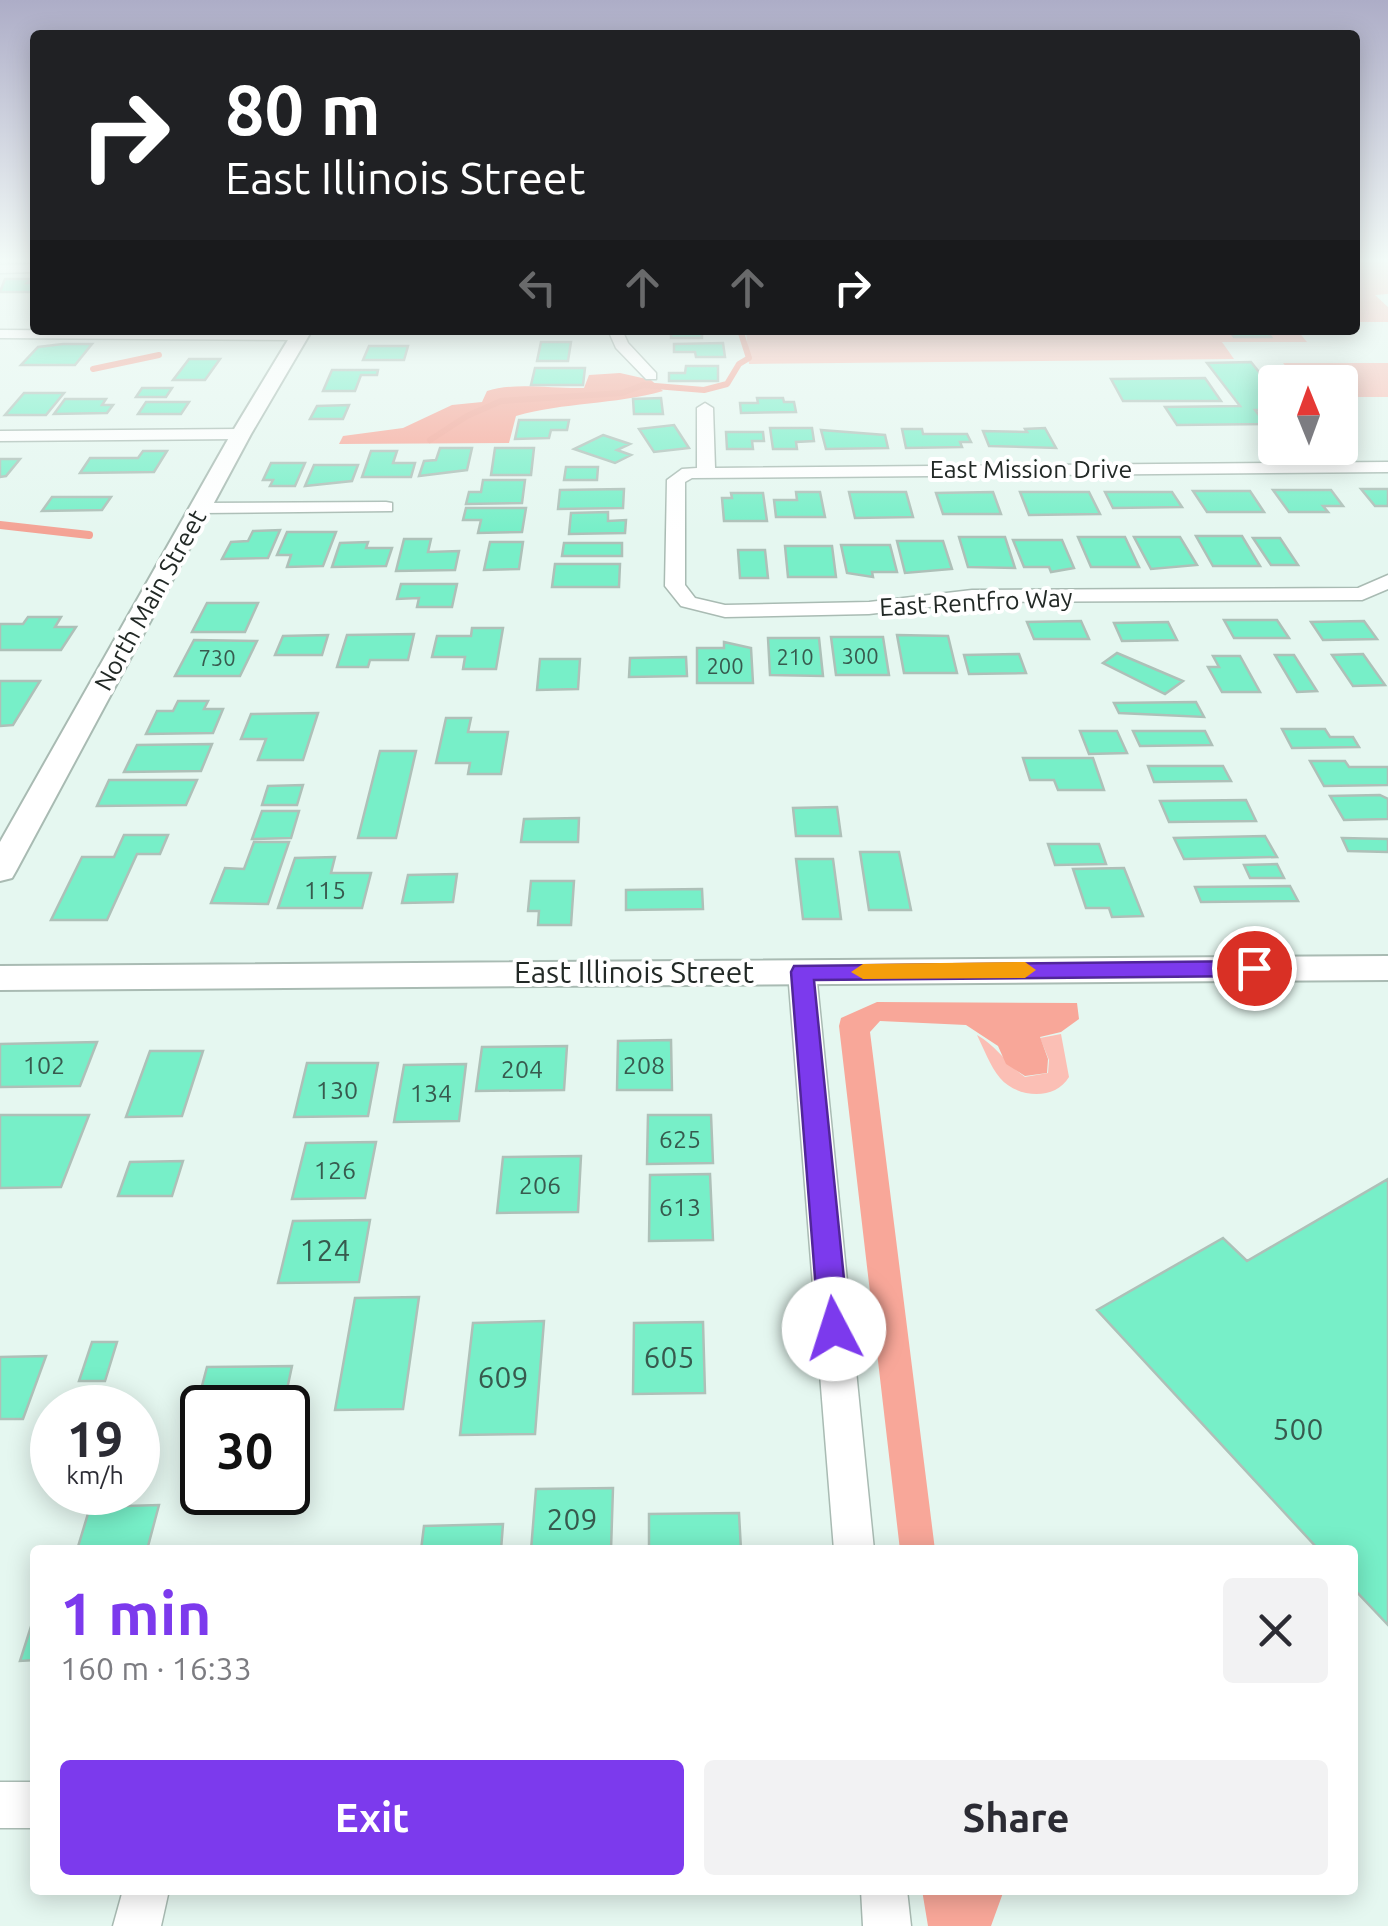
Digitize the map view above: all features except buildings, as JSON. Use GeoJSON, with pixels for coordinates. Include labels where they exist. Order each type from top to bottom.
{"type":"FeatureCollection","features":[{"type":"Feature","properties":{"kind":"street","name":"North Main Street"},"geometry":{"type":"LineString","coordinates":[[0,871],[290,352]]}},
{"type":"Feature","properties":{"kind":"street"},"geometry":{"type":"LineString","coordinates":[[628,352],[651,376]]}},
{"type":"Feature","properties":{"kind":"street"},"geometry":{"type":"LineString","coordinates":[[705,408],[706,471]]}},
{"type":"Feature","properties":{"kind":"street"},"geometry":{"type":"LineString","coordinates":[[0,436],[241,434]]}},
{"type":"Feature","properties":{"kind":"street","name":"East Mission Drive"},"geometry":{"type":"LineString","coordinates":[[676,480],[706,471],[1388,467]]}},
{"type":"Feature","properties":{"kind":"street","name":"East Rentfro Way"},"geometry":{"type":"LineString","coordinates":[[676,480],[676,586],[688,602],[725,610],[870,608],[972,596],[1362,594],[1388,581]]}},
{"type":"Feature","properties":{"kind":"street"},"geometry":{"type":"LineString","coordinates":[[201,508],[386,507]]}},
{"type":"Feature","properties":{"kind":"street","name":"East Illinois Street"},"geometry":{"type":"LineString","coordinates":[[0,978],[1388,968]]}},
{"type":"Feature","properties":{"kind":"street"},"geometry":{"type":"LineString","coordinates":[[802,972],[854,1545]]}},
{"type":"Feature","properties":{"kind":"street"},"geometry":{"type":"LineString","coordinates":[[0,1805],[30,1805]]}},
{"type":"Feature","properties":{"kind":"street"},"geometry":{"type":"LineString","coordinates":[[137,1926],[145,1895]]}},
{"type":"Feature","properties":{"kind":"street"},"geometry":{"type":"LineString","coordinates":[[885,1895],[888,1926]]}},
{"type":"Feature","properties":{"kind":"shaded area"},"geometry":{"type":"Polygon","coordinates":[[[748,352],[1229,352],[1234,359],[749,364],[748,352]]]}},
{"type":"Feature","properties":{"kind":"shaded area"},"geometry":{"type":"Polygon","coordinates":[[[1388,363],[1388,397],[1358,397],[1358,365],[1285,365],[1388,363]]]}},
{"type":"Feature","properties":{"kind":"shaded area"},"geometry":{"type":"Polygon","coordinates":[[[620,373],[651,380],[663,391],[516,416],[509,443],[339,444],[343,436],[403,428],[452,405],[482,402],[487,391],[497,388],[584,388],[589,375],[620,373]]]}},
{"type":"Feature","properties":{"kind":"shaded area"},"geometry":{"type":"Polygon","coordinates":[[[877,1002],[1077,1003],[1079,1019],[1061,1032],[1040,1037],[1048,1059],[1047,1073],[1025,1076],[1006,1064],[998,1046],[966,1025],[880,1021],[870,1032],[934,1545],[899,1545],[841,1018],[877,1002]]]}},
{"type":"Feature","properties":{"kind":"shaded area"},"geometry":{"type":"Polygon","coordinates":[[[1061,1034],[1069,1077],[1055,1090],[1036,1094],[1016,1090],[1000,1078],[977,1035],[1025,1077],[1048,1073],[1049,1060],[1040,1038],[1061,1034]]]}},
{"type":"Feature","properties":{"kind":"shaded area"},"geometry":{"type":"Polygon","coordinates":[[[923,1895],[1002,1895],[991,1926],[928,1926],[923,1895]]]}},
{"type":"Feature","properties":{"kind":"waterway"},"geometry":{"type":"LineString","coordinates":[[430,440],[467,416],[501,401],[622,393],[643,385],[704,390],[727,384],[739,364],[749,358],[747,352]]}},
{"type":"Feature","properties":{"kind":"waterway"},"geometry":{"type":"LineString","coordinates":[[93,369],[159,355]]}},
{"type":"Feature","properties":{"kind":"waterway"},"geometry":{"type":"LineString","coordinates":[[0,525],[89,535]]}},
{"type":"Feature","properties":{"kind":"slow traffic"},"geometry":{"type":"LineString","coordinates":[[863,972],[1025,970]]}},
{"type":"Feature","properties":{"kind":"route"},"geometry":{"type":"LineString","coordinates":[[834,1329],[802,972],[1254,968]]}}]}
